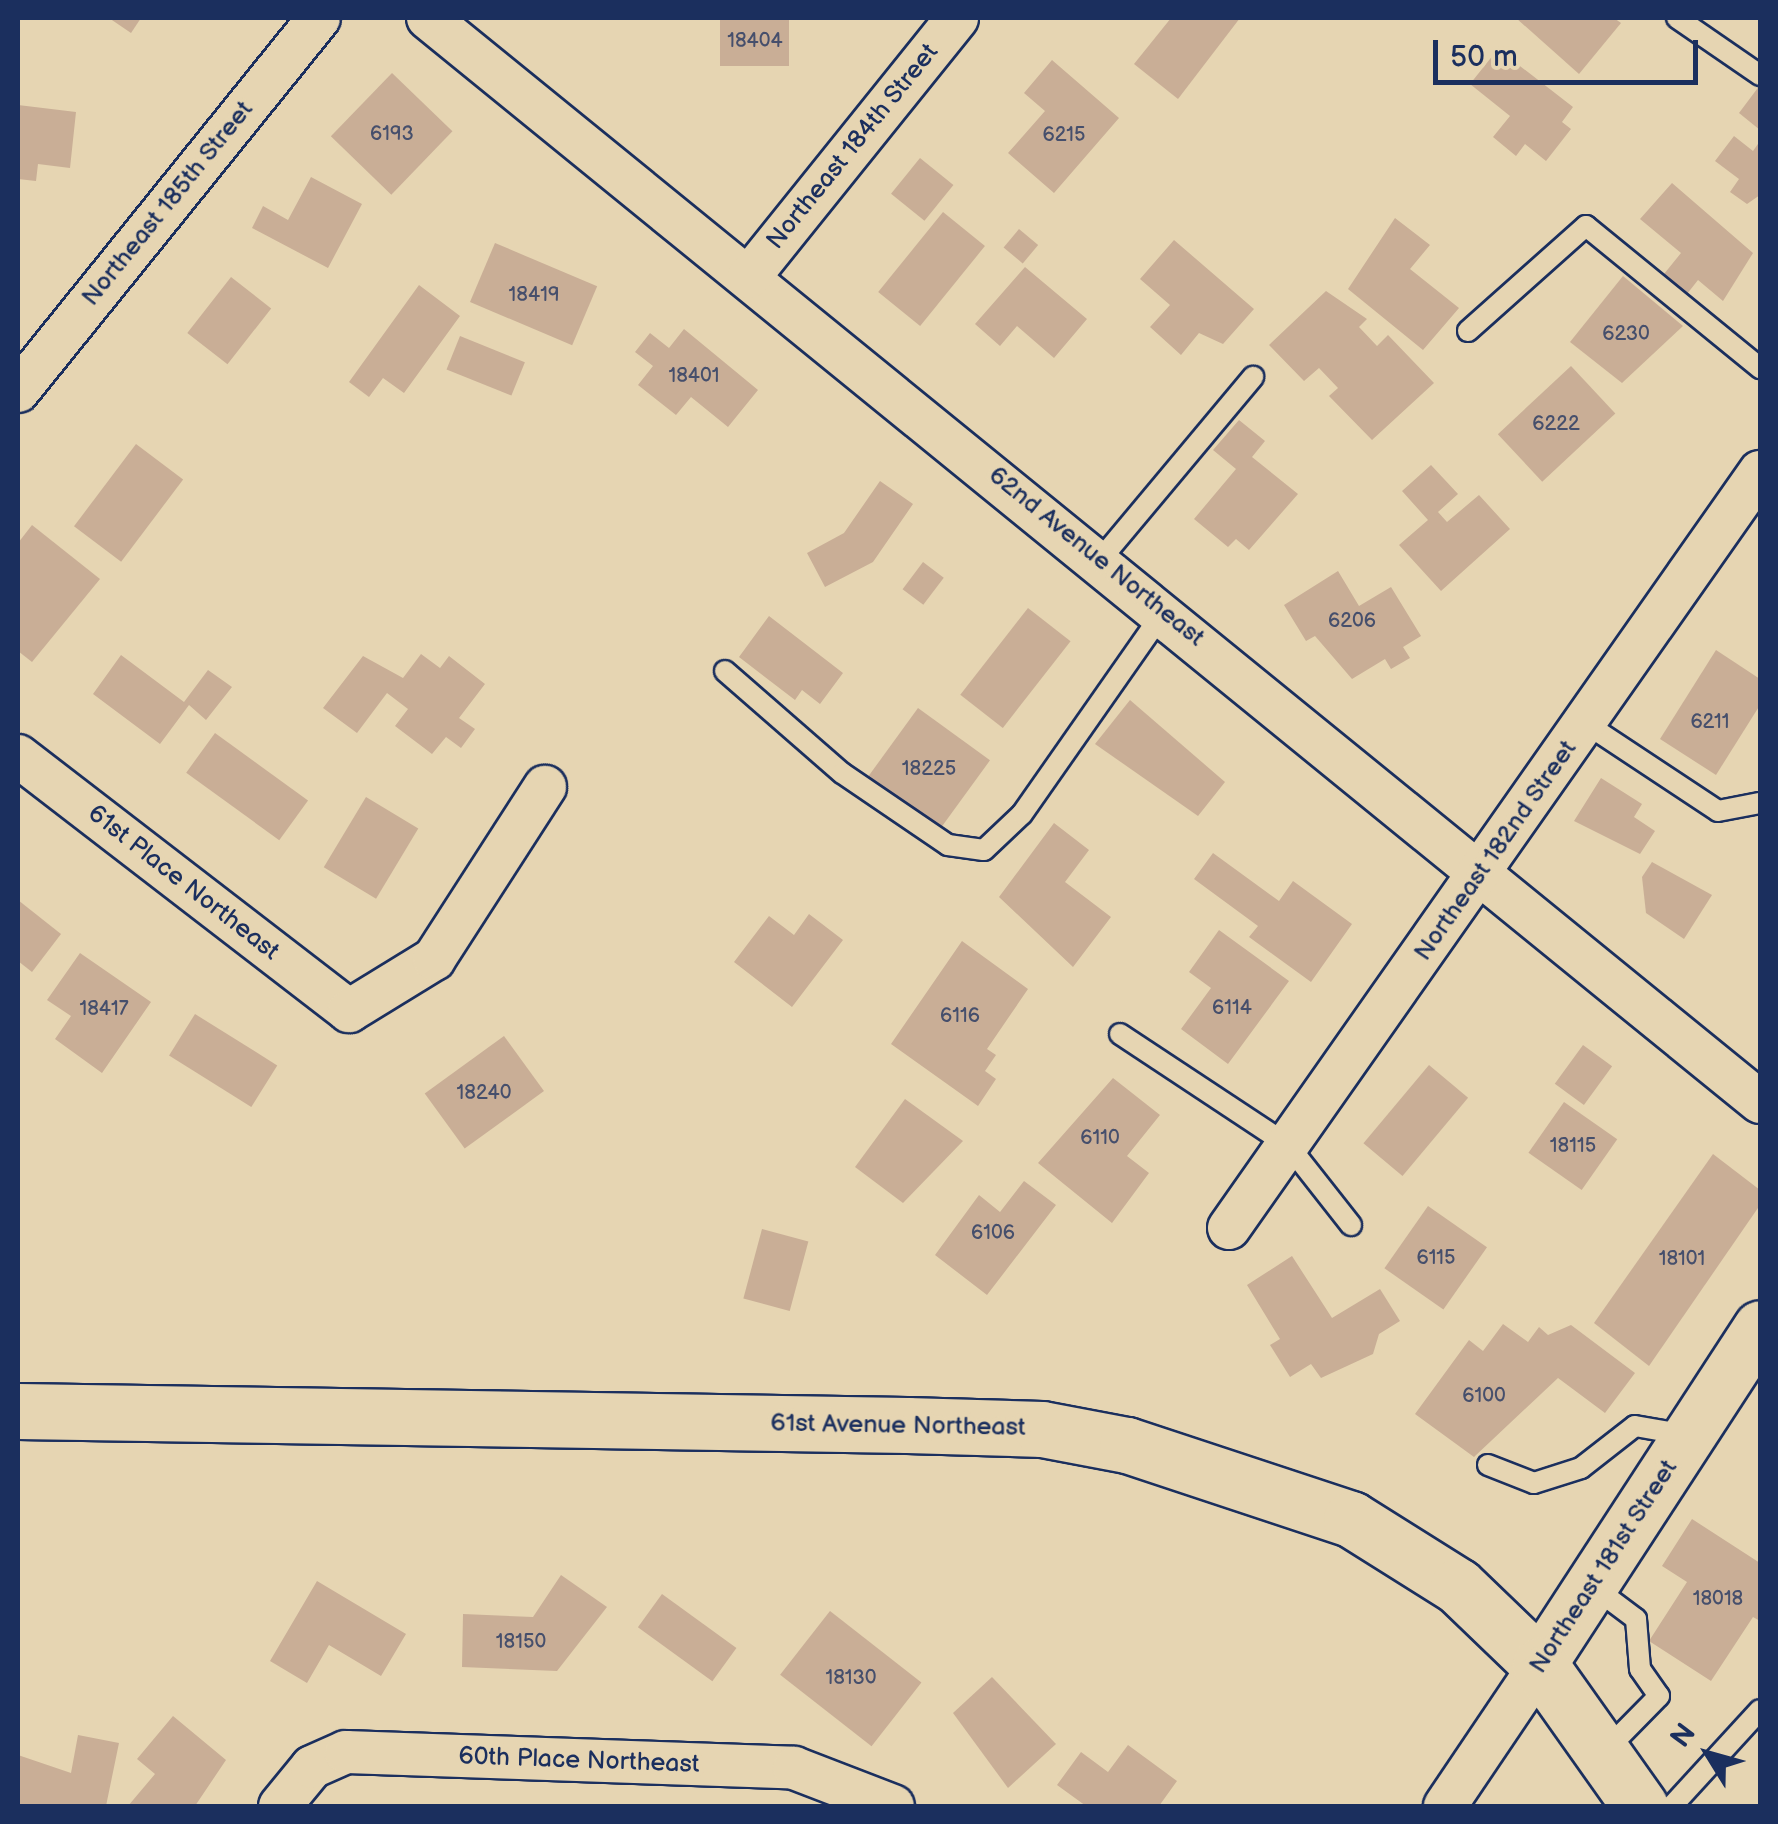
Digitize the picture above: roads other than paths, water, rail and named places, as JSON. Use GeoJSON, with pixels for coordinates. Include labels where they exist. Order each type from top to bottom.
{"type":"FeatureCollection","features":[{"type":"Feature","properties":{"kind":"main road","name":"61st Avenue Northeast"},"geometry":{"type":"LineString","coordinates":[[18,1411],[1042,1430],[1127,1446],[1351,1518],[1458,1586],[1540,1665],[1640,1806]]}},
{"type":"Feature","properties":{"kind":"street","name":"Northeast 185th Street"},"geometry":{"type":"LineString","coordinates":[[25,366],[319,18]]}},
{"type":"Feature","properties":{"kind":"street","name":"62nd Avenue Northeast"},"geometry":{"type":"LineString","coordinates":[[428,18],[1484,869],[1760,1102]]}},
{"type":"Feature","properties":{"kind":"street","name":"Northeast 184th Street"},"geometry":{"type":"LineString","coordinates":[[749,277],[957,18]]}},
{"type":"Feature","properties":{"kind":"street","name":"Northeast 182nd Street"},"geometry":{"type":"LineString","coordinates":[[1229,1228],[1760,472]]}},
{"type":"Feature","properties":{"kind":"street","name":"61st Place Northeast"},"geometry":{"type":"LineString","coordinates":[[18,756],[349,1011],[434,959],[545,787]]}},
{"type":"Feature","properties":{"kind":"street","name":"Northeast 181st Street"},"geometry":{"type":"LineString","coordinates":[[1445,1806],[1760,1327]]}},
{"type":"Feature","properties":{"kind":"street","name":"60th Place Northeast"},"geometry":{"type":"LineString","coordinates":[[280,1806],[312,1767],[346,1752],[794,1768],[894,1806]]}},
{"type":"Feature","properties":{"kind":"lane"},"geometry":{"type":"LineString","coordinates":[[1677,18],[1760,75]]}},
{"type":"Feature","properties":{"kind":"lane"},"geometry":{"type":"LineString","coordinates":[[1468,332],[1586,226],[1760,368]]}},
{"type":"Feature","properties":{"kind":"lane"},"geometry":{"type":"LineString","coordinates":[[1100,560],[1253,377]]}},
{"type":"Feature","properties":{"kind":"lane"},"geometry":{"type":"LineString","coordinates":[[725,671],[842,773],[948,845],[984,850],[1022,814],[1164,612]]}},
{"type":"Feature","properties":{"kind":"lane"},"geometry":{"type":"LineString","coordinates":[[1586,724],[1718,811],[1760,804]]}},
{"type":"Feature","properties":{"kind":"lane"},"geometry":{"type":"LineString","coordinates":[[1120,1034],[1288,1145],[1351,1225]]}},
{"type":"Feature","properties":{"kind":"lane"},"geometry":{"type":"LineString","coordinates":[[1488,1465],[1534,1484],[1581,1468],[1635,1426],[1658,1423],[1689,1436]]}},
{"type":"Feature","properties":{"kind":"lane"},"geometry":{"type":"LineString","coordinates":[[1592,1586],[1636,1620],[1640,1669],[1659,1696],[1603,1754]]}},
{"type":"Feature","properties":{"kind":"lane"},"geometry":{"type":"LineString","coordinates":[[1672,1806],[1760,1710]]}}]}
